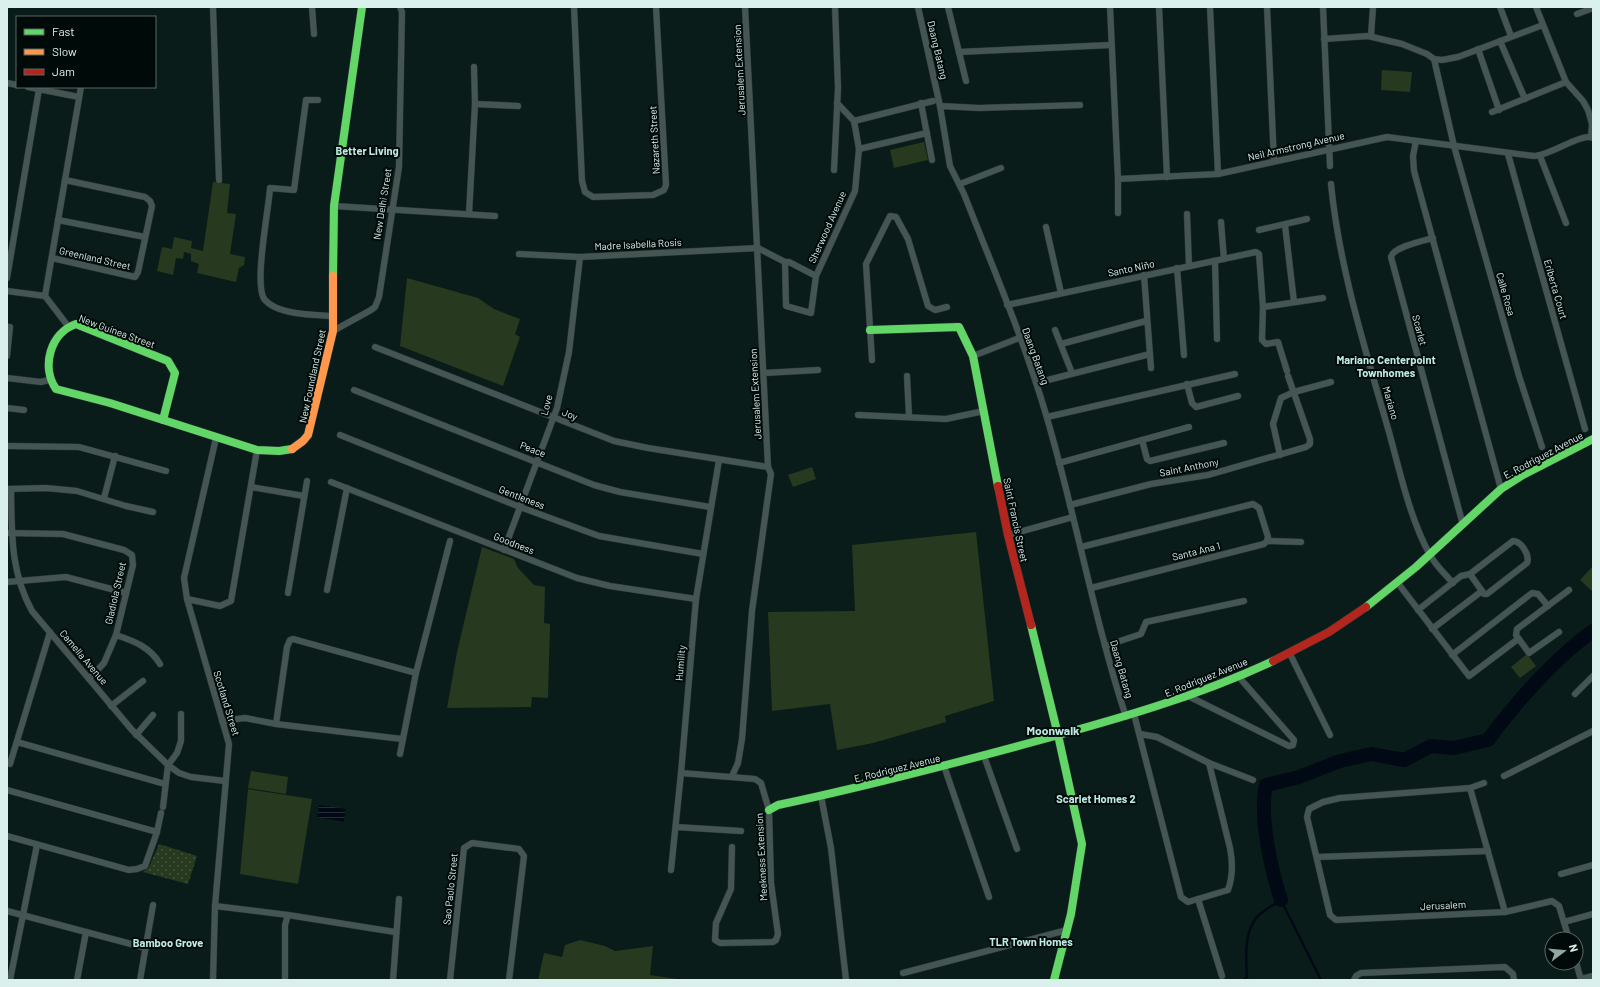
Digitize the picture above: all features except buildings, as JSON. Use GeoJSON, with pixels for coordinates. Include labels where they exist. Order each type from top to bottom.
{"type":"FeatureCollection","features":[{"type":"Feature","properties":{"kind":"street"},"geometry":{"type":"LineString","coordinates":[[213,7],[219,180]]}},
{"type":"Feature","properties":{"kind":"street"},"geometry":{"type":"LineString","coordinates":[[312,7],[314,34]]}},
{"type":"Feature","properties":{"kind":"street","name":"New Foundland Street"},"geometry":{"type":"LineString","coordinates":[[49,380],[56,389],[110,403],[257,450],[273,452],[289,450],[298,447],[306,438],[310,430],[333,331],[334,206],[362,7]]}},
{"type":"Feature","properties":{"kind":"street","name":"New Delhi Street"},"geometry":{"type":"LineString","coordinates":[[333,331],[371,310],[377,302],[398,167],[402,12],[400,7]]}},
{"type":"Feature","properties":{"kind":"street","name":"Nazareth Street"},"geometry":{"type":"LineString","coordinates":[[574,7],[582,181],[585,192],[593,197],[653,196],[664,190],[666,185],[656,7]]}},
{"type":"Feature","properties":{"kind":"street","name":"Jerusalem Extension"},"geometry":{"type":"LineString","coordinates":[[732,776],[738,763],[742,739],[752,611],[771,476],[768,467],[745,7]]}},
{"type":"Feature","properties":{"kind":"street"},"geometry":{"type":"LineString","coordinates":[[834,170],[837,103],[835,7]]}},
{"type":"Feature","properties":{"kind":"street","name":"Daang Batang"},"geometry":{"type":"LineString","coordinates":[[918,7],[940,106],[950,166],[960,184],[1020,338],[1047,417],[1105,646],[1130,715],[1140,734],[1181,897],[1188,902],[1198,899]]}},
{"type":"Feature","properties":{"kind":"street"},"geometry":{"type":"LineString","coordinates":[[948,7],[966,81]]}},
{"type":"Feature","properties":{"kind":"street"},"geometry":{"type":"LineString","coordinates":[[1110,7],[1118,179],[1118,213]]}},
{"type":"Feature","properties":{"kind":"street"},"geometry":{"type":"LineString","coordinates":[[1159,7],[1167,177]]}},
{"type":"Feature","properties":{"kind":"street"},"geometry":{"type":"LineString","coordinates":[[1210,7],[1218,174]]}},
{"type":"Feature","properties":{"kind":"street"},"geometry":{"type":"LineString","coordinates":[[1267,7],[1274,161]]}},
{"type":"Feature","properties":{"kind":"street"},"geometry":{"type":"LineString","coordinates":[[1323,7],[1328,149],[1330,166]]}},
{"type":"Feature","properties":{"kind":"street"},"geometry":{"type":"LineString","coordinates":[[1371,36],[1373,7]]}},
{"type":"Feature","properties":{"kind":"street"},"geometry":{"type":"LineString","coordinates":[[1500,7],[1511,36]]}},
{"type":"Feature","properties":{"kind":"street"},"geometry":{"type":"LineString","coordinates":[[1536,7],[1566,82],[1583,101],[1588,110],[1592,124],[1592,137]]}},
{"type":"Feature","properties":{"kind":"street"},"geometry":{"type":"LineString","coordinates":[[1578,14],[1593,8]]}},
{"type":"Feature","properties":{"kind":"street"},"geometry":{"type":"LineString","coordinates":[[1324,39],[1371,36],[1402,44],[1427,54],[1434,59],[1458,57],[1543,25]]}},
{"type":"Feature","properties":{"kind":"street"},"geometry":{"type":"LineString","coordinates":[[1500,41],[1525,99]]}},
{"type":"Feature","properties":{"kind":"street"},"geometry":{"type":"LineString","coordinates":[[959,52],[1111,45]]}},
{"type":"Feature","properties":{"kind":"street"},"geometry":{"type":"LineString","coordinates":[[1478,49],[1499,110]]}},
{"type":"Feature","properties":{"kind":"street","name":"Calle Rosa"},"geometry":{"type":"LineString","coordinates":[[1434,59],[1454,146],[1519,376],[1542,447]]}},
{"type":"Feature","properties":{"kind":"street"},"geometry":{"type":"LineString","coordinates":[[469,214],[475,104],[474,67]]}},
{"type":"Feature","properties":{"kind":"street"},"geometry":{"type":"LineString","coordinates":[[1492,112],[1566,82]]}},
{"type":"Feature","properties":{"kind":"street"},"geometry":{"type":"LineString","coordinates":[[34,88],[79,97]]}},
{"type":"Feature","properties":{"kind":"street"},"geometry":{"type":"LineString","coordinates":[[45,296],[81,88]]}},
{"type":"Feature","properties":{"kind":"street"},"geometry":{"type":"LineString","coordinates":[[7,278],[39,89]]}},
{"type":"Feature","properties":{"kind":"street"},"geometry":{"type":"LineString","coordinates":[[318,100],[306,100],[294,190],[270,188],[262,248],[262,293],[266,301],[273,306],[296,313],[333,316]]}},
{"type":"Feature","properties":{"kind":"street"},"geometry":{"type":"LineString","coordinates":[[837,103],[854,121],[932,101]]}},
{"type":"Feature","properties":{"kind":"street"},"geometry":{"type":"LineString","coordinates":[[921,103],[932,160]]}},
{"type":"Feature","properties":{"kind":"street"},"geometry":{"type":"LineString","coordinates":[[475,104],[518,106]]}},
{"type":"Feature","properties":{"kind":"street"},"geometry":{"type":"LineString","coordinates":[[940,106],[978,108],[1080,105]]}},
{"type":"Feature","properties":{"kind":"street","name":"Sherwood Avenue"},"geometry":{"type":"LineString","coordinates":[[758,248],[816,276],[855,190],[859,148],[854,121]]}},
{"type":"Feature","properties":{"kind":"street"},"geometry":{"type":"LineString","coordinates":[[859,148],[927,133]]}},
{"type":"Feature","properties":{"kind":"street","name":"Neil Armstrong Avenue"},"geometry":{"type":"LineString","coordinates":[[1118,179],[1218,174],[1387,137],[1508,154],[1540,156],[1583,137],[1592,137]]}},
{"type":"Feature","properties":{"kind":"street"},"geometry":{"type":"LineString","coordinates":[[1416,141],[1412,156],[1414,172],[1501,489]]}},
{"type":"Feature","properties":{"kind":"street","name":"Eriberta Court"},"geometry":{"type":"LineString","coordinates":[[1508,154],[1585,429]]}},
{"type":"Feature","properties":{"kind":"street"},"geometry":{"type":"LineString","coordinates":[[1540,156],[1566,223]]}},
{"type":"Feature","properties":{"kind":"street"},"geometry":{"type":"LineString","coordinates":[[960,184],[1001,168]]}},
{"type":"Feature","properties":{"kind":"street","name":"Greenland Street"},"geometry":{"type":"LineString","coordinates":[[52,258],[135,277],[138,272],[152,206],[148,198],[65,180]]}},
{"type":"Feature","properties":{"kind":"street","name":"Mariano"},"geometry":{"type":"LineString","coordinates":[[1331,184],[1337,227],[1361,335],[1410,506],[1429,554],[1438,567],[1453,583]]}},
{"type":"Feature","properties":{"kind":"street"},"geometry":{"type":"LineString","coordinates":[[334,206],[495,216]]}},
{"type":"Feature","properties":{"kind":"street"},"geometry":{"type":"LineString","coordinates":[[1187,214],[1189,266]]}},
{"type":"Feature","properties":{"kind":"street"},"geometry":{"type":"LineString","coordinates":[[872,360],[866,264],[888,218],[892,215],[897,218],[908,239],[928,306],[935,310],[947,307]]}},
{"type":"Feature","properties":{"kind":"street"},"geometry":{"type":"LineString","coordinates":[[1259,230],[1307,219]]}},
{"type":"Feature","properties":{"kind":"street"},"geometry":{"type":"LineString","coordinates":[[58,220],[145,237]]}},
{"type":"Feature","properties":{"kind":"street"},"geometry":{"type":"LineString","coordinates":[[1221,222],[1224,259]]}},
{"type":"Feature","properties":{"kind":"street"},"geometry":{"type":"LineString","coordinates":[[1285,225],[1294,302]]}},
{"type":"Feature","properties":{"kind":"street"},"geometry":{"type":"LineString","coordinates":[[1046,227],[1061,293]]}},
{"type":"Feature","properties":{"kind":"street","name":"Scarlet"},"geometry":{"type":"LineString","coordinates":[[1432,238],[1396,249],[1391,254],[1391,257],[1463,524]]}},
{"type":"Feature","properties":{"kind":"street","name":"Madre Isabella Rosis"},"geometry":{"type":"LineString","coordinates":[[519,254],[580,257],[758,248]]}},
{"type":"Feature","properties":{"kind":"street","name":"Santo Niño"},"geometry":{"type":"LineString","coordinates":[[1007,305],[1256,252],[1259,254],[1263,307]]}},
{"type":"Feature","properties":{"kind":"street","name":"Love"},"geometry":{"type":"LineString","coordinates":[[504,550],[554,418],[569,352],[580,257]]}},
{"type":"Feature","properties":{"kind":"street"},"geometry":{"type":"LineString","coordinates":[[1215,261],[1217,339]]}},
{"type":"Feature","properties":{"kind":"street"},"geometry":{"type":"LineString","coordinates":[[785,262],[785,302],[787,308],[810,313],[816,276]]}},
{"type":"Feature","properties":{"kind":"street"},"geometry":{"type":"LineString","coordinates":[[1177,268],[1184,355]]}},
{"type":"Feature","properties":{"kind":"street"},"geometry":{"type":"LineString","coordinates":[[1144,275],[1146,321],[1151,368]]}},
{"type":"Feature","properties":{"kind":"street"},"geometry":{"type":"LineString","coordinates":[[7,291],[45,296],[68,326]]}},
{"type":"Feature","properties":{"kind":"street"},"geometry":{"type":"LineString","coordinates":[[1294,392],[1278,342],[1268,344],[1263,342],[1263,307],[1323,298]]}},
{"type":"Feature","properties":{"kind":"street"},"geometry":{"type":"LineString","coordinates":[[1061,344],[1146,321]]}},
{"type":"Feature","properties":{"kind":"street","name":"New Guinea Street"},"geometry":{"type":"LineString","coordinates":[[49,380],[52,346],[57,336],[68,326],[76,324],[120,340],[171,364],[175,373],[163,420]]}},
{"type":"Feature","properties":{"kind":"street"},"geometry":{"type":"LineString","coordinates":[[7,327],[10,327],[7,356]]}},
{"type":"Feature","properties":{"kind":"street","name":"Saint Francis Street"},"geometry":{"type":"LineString","coordinates":[[870,330],[959,327],[973,356],[1008,535],[1058,735],[1082,844],[1080,863],[1067,930],[1054,980]]}},
{"type":"Feature","properties":{"kind":"street"},"geometry":{"type":"LineString","coordinates":[[1055,330],[1072,373]]}},
{"type":"Feature","properties":{"kind":"street"},"geometry":{"type":"LineString","coordinates":[[973,356],[1020,338]]}},
{"type":"Feature","properties":{"kind":"street","name":"Joy"},"geometry":{"type":"LineString","coordinates":[[375,347],[614,441],[719,460],[768,467]]}},
{"type":"Feature","properties":{"kind":"street"},"geometry":{"type":"LineString","coordinates":[[1036,383],[1150,354]]}},
{"type":"Feature","properties":{"kind":"street"},"geometry":{"type":"LineString","coordinates":[[764,373],[818,370]]}},
{"type":"Feature","properties":{"kind":"street"},"geometry":{"type":"LineString","coordinates":[[1047,417],[1234,374]]}},
{"type":"Feature","properties":{"kind":"street"},"geometry":{"type":"LineString","coordinates":[[907,376],[909,416]]}},
{"type":"Feature","properties":{"kind":"street"},"geometry":{"type":"LineString","coordinates":[[7,378],[41,382],[49,380]]}},
{"type":"Feature","properties":{"kind":"street"},"geometry":{"type":"LineString","coordinates":[[1280,455],[1273,424],[1278,403],[1284,396],[1294,392],[1331,382]]}},
{"type":"Feature","properties":{"kind":"street"},"geometry":{"type":"LineString","coordinates":[[1187,384],[1192,403],[1196,407],[1238,396]]}},
{"type":"Feature","properties":{"kind":"street","name":"Peace"},"geometry":{"type":"LineString","coordinates":[[354,390],[608,489],[710,507]]}},
{"type":"Feature","properties":{"kind":"street","name":"Saint Anthony"},"geometry":{"type":"LineString","coordinates":[[1070,505],[1151,484],[1208,475],[1280,455],[1310,444],[1310,439],[1294,392]]}},
{"type":"Feature","properties":{"kind":"street"},"geometry":{"type":"LineString","coordinates":[[7,408],[24,410]]}},
{"type":"Feature","properties":{"kind":"street"},"geometry":{"type":"LineString","coordinates":[[858,415],[909,416],[946,419],[984,411]]}},
{"type":"Feature","properties":{"kind":"street"},"geometry":{"type":"LineString","coordinates":[[1058,463],[1189,428]]}},
{"type":"Feature","properties":{"kind":"street","name":"Gentleness"},"geometry":{"type":"LineString","coordinates":[[340,435],[520,507],[599,536],[703,554]]}},
{"type":"Feature","properties":{"kind":"street","name":"Scotland Street"},"geometry":{"type":"LineString","coordinates":[[212,980],[215,906],[228,744],[187,599],[184,585],[184,572],[216,438]]}},
{"type":"Feature","properties":{"kind":"street","name":"E. Rodriguez Avenue"},"geometry":{"type":"LineString","coordinates":[[769,810],[778,805],[984,756],[1130,715],[1188,696],[1238,676],[1330,631],[1397,582],[1501,489],[1523,475],[1593,439]]}},
{"type":"Feature","properties":{"kind":"street"},"geometry":{"type":"LineString","coordinates":[[1142,440],[1147,459],[1150,461],[1224,443]]}},
{"type":"Feature","properties":{"kind":"street"},"geometry":{"type":"LineString","coordinates":[[7,446],[79,447],[166,471]]}},
{"type":"Feature","properties":{"kind":"street"},"geometry":{"type":"LineString","coordinates":[[187,599],[220,606],[231,601],[257,450]]}},
{"type":"Feature","properties":{"kind":"street"},"geometry":{"type":"LineString","coordinates":[[104,498],[115,456]]}},
{"type":"Feature","properties":{"kind":"street","name":"Humility"},"geometry":{"type":"LineString","coordinates":[[671,870],[696,599],[710,507],[719,460]]}},
{"type":"Feature","properties":{"kind":"street"},"geometry":{"type":"LineString","coordinates":[[288,593],[307,481]]}},
{"type":"Feature","properties":{"kind":"street","name":"Goodness"},"geometry":{"type":"LineString","coordinates":[[331,482],[577,578],[610,586],[696,599]]}},
{"type":"Feature","properties":{"kind":"street"},"geometry":{"type":"LineString","coordinates":[[251,487],[304,496]]}},
{"type":"Feature","properties":{"kind":"street"},"geometry":{"type":"LineString","coordinates":[[327,590],[348,488]]}},
{"type":"Feature","properties":{"kind":"street"},"geometry":{"type":"LineString","coordinates":[[9,489],[66,489],[153,512]]}},
{"type":"Feature","properties":{"kind":"street","name":"Camella Avenue"},"geometry":{"type":"LineString","coordinates":[[9,489],[10,533],[18,580],[23,594],[32,611],[136,735],[168,765],[179,773],[191,777],[225,781]]}},
{"type":"Feature","properties":{"kind":"street"},"geometry":{"type":"LineString","coordinates":[[1081,547],[1250,504],[1256,504],[1259,508],[1268,537],[1267,541],[1301,542]]}},
{"type":"Feature","properties":{"kind":"street"},"geometry":{"type":"LineString","coordinates":[[1008,535],[1073,517]]}},
{"type":"Feature","properties":{"kind":"street","name":"Gladiola Street"},"geometry":{"type":"LineString","coordinates":[[10,533],[63,534],[129,552],[132,555],[134,559],[116,635],[104,664],[89,679]]}},
{"type":"Feature","properties":{"kind":"street"},"geometry":{"type":"LineString","coordinates":[[400,754],[416,673],[450,541]]}},
{"type":"Feature","properties":{"kind":"street","name":"Santa Ana 1"},"geometry":{"type":"LineString","coordinates":[[1090,588],[1264,544],[1267,541]]}},
{"type":"Feature","properties":{"kind":"street"},"geometry":{"type":"LineString","coordinates":[[1418,610],[1461,576],[1470,574],[1513,541],[1520,544],[1527,555],[1527,563],[1487,594],[1482,592],[1470,574]]}},
{"type":"Feature","properties":{"kind":"street"},"geometry":{"type":"LineString","coordinates":[[7,582],[66,577],[126,593]]}},
{"type":"Feature","properties":{"kind":"street"},"geometry":{"type":"LineString","coordinates":[[1397,582],[1469,676],[1518,639]]}},
{"type":"Feature","properties":{"kind":"street"},"geometry":{"type":"LineString","coordinates":[[1558,632],[1529,654],[1516,635],[1517,629],[1569,590]]}},
{"type":"Feature","properties":{"kind":"street"},"geometry":{"type":"LineString","coordinates":[[1432,629],[1482,592]]}},
{"type":"Feature","properties":{"kind":"street"},"geometry":{"type":"LineString","coordinates":[[1452,655],[1532,593],[1538,594],[1548,606]]}},
{"type":"Feature","properties":{"kind":"street"},"geometry":{"type":"LineString","coordinates":[[1105,646],[1141,634],[1146,622],[1244,601]]}},
{"type":"Feature","properties":{"kind":"street"},"geometry":{"type":"LineString","coordinates":[[10,764],[50,632]]}},
{"type":"Feature","properties":{"kind":"street"},"geometry":{"type":"LineString","coordinates":[[116,635],[140,644],[150,652],[160,664]]}},
{"type":"Feature","properties":{"kind":"street"},"geometry":{"type":"LineString","coordinates":[[276,724],[287,647],[290,640],[293,639],[416,673]]}},
{"type":"Feature","properties":{"kind":"street"},"geometry":{"type":"LineString","coordinates":[[1289,652],[1330,735]]}},
{"type":"Feature","properties":{"kind":"street"},"geometry":{"type":"LineString","coordinates":[[1188,696],[1246,726],[1289,746],[1292,745],[1294,740],[1238,676]]}},
{"type":"Feature","properties":{"kind":"street"},"geometry":{"type":"LineString","coordinates":[[1575,694],[1593,676]]}},
{"type":"Feature","properties":{"kind":"street"},"geometry":{"type":"LineString","coordinates":[[111,706],[143,681]]}},
{"type":"Feature","properties":{"kind":"street"},"geometry":{"type":"LineString","coordinates":[[7,836],[129,870],[145,866],[157,832],[162,810],[168,765],[179,748],[181,714]]}},
{"type":"Feature","properties":{"kind":"street"},"geometry":{"type":"LineString","coordinates":[[136,735],[153,715]]}},
{"type":"Feature","properties":{"kind":"street"},"geometry":{"type":"LineString","coordinates":[[222,721],[245,718],[276,724],[402,739]]}},
{"type":"Feature","properties":{"kind":"street"},"geometry":{"type":"LineString","coordinates":[[1504,776],[1593,731]]}},
{"type":"Feature","properties":{"kind":"street"},"geometry":{"type":"LineString","coordinates":[[1140,734],[1157,737],[1209,763],[1253,780]]}},
{"type":"Feature","properties":{"kind":"street"},"geometry":{"type":"LineString","coordinates":[[17,742],[165,784]]}},
{"type":"Feature","properties":{"kind":"street"},"geometry":{"type":"LineString","coordinates":[[984,756],[1017,849]]}},
{"type":"Feature","properties":{"kind":"street"},"geometry":{"type":"LineString","coordinates":[[1209,763],[1230,848],[1232,876],[1228,890],[1198,899],[1222,976]]}},
{"type":"Feature","properties":{"kind":"street"},"geometry":{"type":"LineString","coordinates":[[944,766],[989,897]]}},
{"type":"Feature","properties":{"kind":"street","name":"Meekness Extension"},"geometry":{"type":"LineString","coordinates":[[681,773],[732,776],[759,781],[769,810],[771,883],[778,934],[776,940],[770,943],[720,943],[715,940],[716,923],[731,889],[732,847]]}},
{"type":"Feature","properties":{"kind":"street"},"geometry":{"type":"LineString","coordinates":[[1484,783],[1470,788],[1340,798],[1314,806],[1307,813],[1307,818],[1317,857],[1488,851]]}},
{"type":"Feature","properties":{"kind":"street"},"geometry":{"type":"LineString","coordinates":[[1470,788],[1505,912]]}},
{"type":"Feature","properties":{"kind":"street"},"geometry":{"type":"LineString","coordinates":[[7,790],[157,832]]}},
{"type":"Feature","properties":{"kind":"street"},"geometry":{"type":"LineString","coordinates":[[821,796],[831,848],[846,980]]}},
{"type":"Feature","properties":{"kind":"street"},"geometry":{"type":"LineString","coordinates":[[676,827],[741,831]]}},
{"type":"Feature","properties":{"kind":"street","name":"Sao Paolo Street"},"geometry":{"type":"LineString","coordinates":[[450,980],[464,848],[472,843],[519,849],[524,856],[509,980]]}},
{"type":"Feature","properties":{"kind":"street"},"geometry":{"type":"LineString","coordinates":[[10,980],[37,845]]}},
{"type":"Feature","properties":{"kind":"street","name":"Jerusalem"},"geometry":{"type":"LineString","coordinates":[[1317,857],[1329,912],[1332,918],[1336,920],[1505,912],[1549,901],[1555,902],[1558,906],[1564,922]]}},
{"type":"Feature","properties":{"kind":"street"},"geometry":{"type":"LineString","coordinates":[[1561,874],[1593,865]]}},
{"type":"Feature","properties":{"kind":"street"},"geometry":{"type":"LineString","coordinates":[[393,980],[399,899]]}},
{"type":"Feature","properties":{"kind":"street"},"geometry":{"type":"LineString","coordinates":[[140,980],[153,905]]}},
{"type":"Feature","properties":{"kind":"street"},"geometry":{"type":"LineString","coordinates":[[215,906],[288,915],[396,932]]}},
{"type":"Feature","properties":{"kind":"street"},"geometry":{"type":"LineString","coordinates":[[7,911],[146,948]]}},
{"type":"Feature","properties":{"kind":"street"},"geometry":{"type":"LineString","coordinates":[[1567,931],[1564,922],[1593,914]]}},
{"type":"Feature","properties":{"kind":"street"},"geometry":{"type":"LineString","coordinates":[[285,980],[286,924],[288,915]]}},
{"type":"Feature","properties":{"kind":"street"},"geometry":{"type":"LineString","coordinates":[[903,972],[1067,930]]}},
{"type":"Feature","properties":{"kind":"street"},"geometry":{"type":"LineString","coordinates":[[77,980],[86,932]]}},
{"type":"Feature","properties":{"kind":"street"},"geometry":{"type":"LineString","coordinates":[[1354,980],[1356,976],[1361,973],[1505,967],[1513,974],[1514,980]]}},
{"type":"Feature","properties":{"kind":"street"},"geometry":{"type":"LineString","coordinates":[[1581,980],[1593,976]]}},
{"type":"Feature","properties":{"kind":"green space"},"geometry":{"type":"Polygon","coordinates":[[[1382,70],[1412,72],[1410,92],[1381,90],[1382,70]]]}},
{"type":"Feature","properties":{"kind":"green space"},"geometry":{"type":"Polygon","coordinates":[[[924,142],[928,160],[894,168],[890,150],[924,142]]]}},
{"type":"Feature","properties":{"kind":"green space"},"geometry":{"type":"Polygon","coordinates":[[[213,182],[230,184],[227,213],[236,214],[230,254],[245,257],[244,265],[239,268],[236,282],[197,273],[199,264],[191,261],[191,254],[184,252],[183,259],[176,258],[173,275],[157,271],[162,247],[172,249],[174,237],[192,241],[191,248],[203,251],[213,182]]]}},
{"type":"Feature","properties":{"kind":"green space"},"geometry":{"type":"Polygon","coordinates":[[[407,278],[478,298],[494,309],[520,319],[515,334],[520,337],[503,386],[400,346],[407,278]]]}},
{"type":"Feature","properties":{"kind":"green space"},"geometry":{"type":"Polygon","coordinates":[[[812,467],[816,479],[793,487],[788,475],[812,467]]]}},
{"type":"Feature","properties":{"kind":"green space"},"geometry":{"type":"Polygon","coordinates":[[[976,532],[994,701],[945,716],[946,722],[873,743],[837,750],[830,704],[772,711],[768,612],[855,611],[852,545],[976,532]]]}},
{"type":"Feature","properties":{"kind":"green space"},"geometry":{"type":"Polygon","coordinates":[[[482,547],[514,559],[518,568],[534,585],[545,587],[544,623],[550,624],[548,698],[532,697],[531,707],[447,708],[457,652],[482,547]]]}},
{"type":"Feature","properties":{"kind":"green space"},"geometry":{"type":"Polygon","coordinates":[[[1593,566],[1593,591],[1592,591],[1580,580],[1593,566]]]}},
{"type":"Feature","properties":{"kind":"green space"},"geometry":{"type":"Polygon","coordinates":[[[1527,654],[1536,666],[1520,678],[1511,667],[1527,654]]]}},
{"type":"Feature","properties":{"kind":"green space"},"geometry":{"type":"Polygon","coordinates":[[[251,771],[288,777],[286,794],[248,788],[251,771]]]}},
{"type":"Feature","properties":{"kind":"green space"},"geometry":{"type":"Polygon","coordinates":[[[248,789],[312,799],[298,884],[240,874],[248,789]]]}},
{"type":"Feature","properties":{"kind":"green space"},"geometry":{"type":"Polygon","coordinates":[[[159,844],[197,856],[188,884],[143,872],[149,867],[159,844]]]}},
{"type":"Feature","properties":{"kind":"green space"},"geometry":{"type":"Polygon","coordinates":[[[580,940],[605,946],[615,951],[653,946],[650,975],[684,980],[538,980],[544,953],[562,957],[565,945],[580,940]]]}},
{"type":"Feature","properties":{"kind":"shaded area"},"geometry":{"type":"Polygon","coordinates":[[[319,805],[346,809],[344,822],[317,817],[319,805]]]}},
{"type":"Feature","properties":{"kind":"waterway"},"geometry":{"type":"LineString","coordinates":[[1281,900],[1273,873],[1267,843],[1264,812],[1266,785],[1299,777],[1340,761],[1371,754],[1404,760],[1431,746],[1454,748],[1488,740],[1537,681],[1565,654],[1593,631]]}},
{"type":"Feature","properties":{"kind":"waterway"},"geometry":{"type":"LineString","coordinates":[[1244,980],[1247,977],[1246,949],[1251,927],[1259,915],[1281,900],[1321,980]]}},
{"type":"Feature","properties":{"kind":"traffic: fast"},"geometry":{"type":"LineString","coordinates":[[333,276],[334,206],[362,7]]}},
{"type":"Feature","properties":{"kind":"traffic: fast"},"geometry":{"type":"LineString","coordinates":[[163,420],[175,373],[168,361],[76,324],[67,328],[60,335],[54,343],[49,361],[51,380],[56,389],[110,403],[257,450],[279,451],[292,449]]}},
{"type":"Feature","properties":{"kind":"traffic: fast"},"geometry":{"type":"LineString","coordinates":[[870,330],[959,327],[973,356],[998,486]]}},
{"type":"Feature","properties":{"kind":"traffic: fast"},"geometry":{"type":"LineString","coordinates":[[1366,607],[1416,567],[1501,489],[1523,475],[1593,439]]}},
{"type":"Feature","properties":{"kind":"traffic: fast"},"geometry":{"type":"LineString","coordinates":[[1031,625],[1058,735],[1082,844],[1071,914],[1054,980]]}},
{"type":"Feature","properties":{"kind":"traffic: fast"},"geometry":{"type":"LineString","coordinates":[[769,810],[778,805],[938,767],[1063,734],[1124,716],[1185,697],[1273,661]]}},
{"type":"Feature","properties":{"kind":"traffic: slow"},"geometry":{"type":"LineString","coordinates":[[292,449],[303,441],[308,435],[333,331],[333,276]]}},
{"type":"Feature","properties":{"kind":"traffic: jam"},"geometry":{"type":"LineString","coordinates":[[998,486],[1008,535],[1031,625]]}},
{"type":"Feature","properties":{"kind":"traffic: jam"},"geometry":{"type":"LineString","coordinates":[[1273,661],[1329,632],[1366,607]]}},
{"type":"Feature","properties":{"kind":"district","name":"Better Living"},"geometry":{"type":"Point","coordinates":[367,151]}},
{"type":"Feature","properties":{"kind":"district","name":"Mariano Centerpoint Townhomes"},"geometry":{"type":"Point","coordinates":[1386,366]}},
{"type":"Feature","properties":{"kind":"district","name":"Moonwalk"},"geometry":{"type":"Point","coordinates":[1053,731]}},
{"type":"Feature","properties":{"kind":"district","name":"Scarlet Homes 2"},"geometry":{"type":"Point","coordinates":[1096,799]}},
{"type":"Feature","properties":{"kind":"district","name":"TLR Town Homes"},"geometry":{"type":"Point","coordinates":[1031,942]}},
{"type":"Feature","properties":{"kind":"district","name":"Bamboo Grove"},"geometry":{"type":"Point","coordinates":[168,943]}}]}
